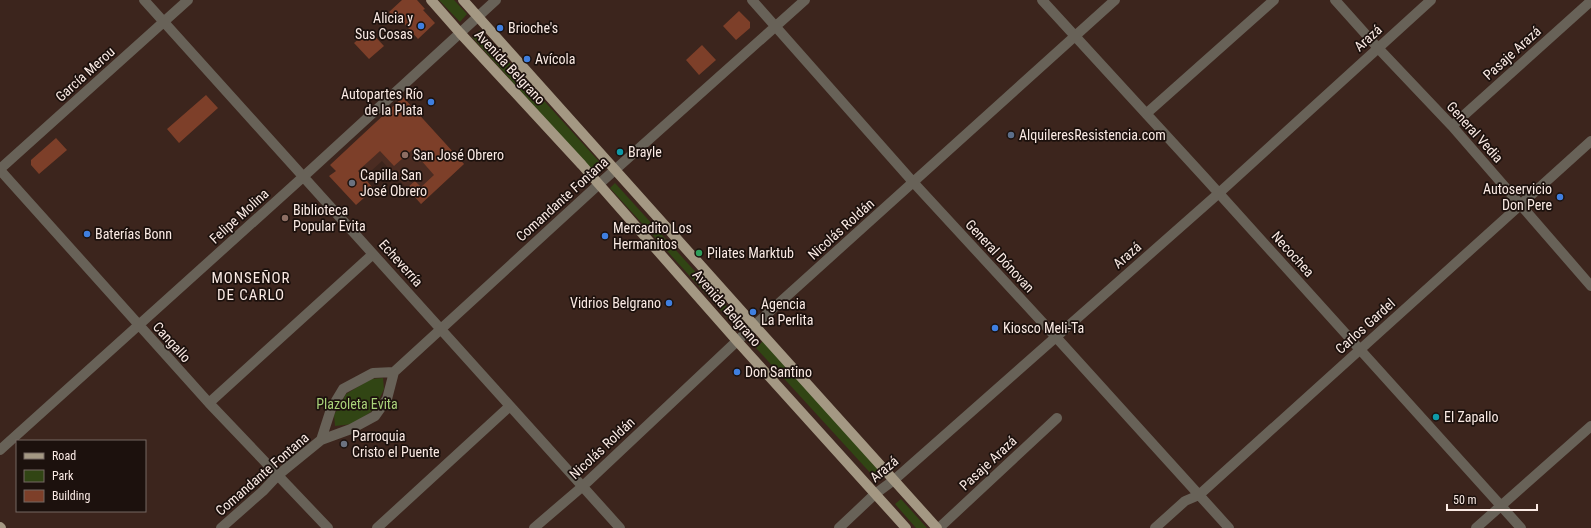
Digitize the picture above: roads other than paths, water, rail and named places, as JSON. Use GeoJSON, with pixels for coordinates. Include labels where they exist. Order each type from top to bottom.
{"type":"FeatureCollection","features":[{"type":"Feature","properties":{"kind":"main road","name":"Avenida Belgrano"},"geometry":{"type":"LineString","coordinates":[[431,0],[906,528]]}},
{"type":"Feature","properties":{"kind":"main road","name":"Avenida Belgrano"},"geometry":{"type":"LineString","coordinates":[[463,0],[754,326],[938,528]]}},
{"type":"Feature","properties":{"kind":"street","name":"Echeverría"},"geometry":{"type":"LineString","coordinates":[[144,0],[620,528]]}},
{"type":"Feature","properties":{"kind":"street","name":"García Merou"},"geometry":{"type":"LineString","coordinates":[[0,170],[188,0]]}},
{"type":"Feature","properties":{"kind":"street","name":"Felipe Molina"},"geometry":{"type":"LineString","coordinates":[[0,450],[303,177],[496,0]]}},
{"type":"Feature","properties":{"kind":"street","name":"General Dónovan"},"geometry":{"type":"LineString","coordinates":[[752,0],[913,182],[1229,528]]}},
{"type":"Feature","properties":{"kind":"street","name":"Comandante Fontana"},"geometry":{"type":"LineString","coordinates":[[221,528],[263,491],[278,475],[321,440],[351,429],[375,416],[387,399],[394,372],[598,185],[805,0]]}},
{"type":"Feature","properties":{"kind":"street","name":"Necochea"},"geometry":{"type":"LineString","coordinates":[[1042,0],[1219,193],[1521,528]]}},
{"type":"Feature","properties":{"kind":"street","name":"Nicolás Roldán"},"geometry":{"type":"LineString","coordinates":[[534,528],[582,486],[737,341],[1115,0]]}},
{"type":"Feature","properties":{"kind":"street"},"geometry":{"type":"LineString","coordinates":[[1146,113],[1274,0]]}},
{"type":"Feature","properties":{"kind":"street","name":"General Vedia"},"geometry":{"type":"LineString","coordinates":[[1335,0],[1452,126],[1591,286]]}},
{"type":"Feature","properties":{"kind":"street","name":"Arazá"},"geometry":{"type":"LineString","coordinates":[[839,528],[875,494],[894,480],[1055,336],[1219,193],[1431,0]]}},
{"type":"Feature","properties":{"kind":"street","name":"Pasaje Arazá"},"geometry":{"type":"LineString","coordinates":[[1452,126],[1591,1]]}},
{"type":"Feature","properties":{"kind":"street","name":"Carlos Gardel"},"geometry":{"type":"LineString","coordinates":[[1155,528],[1185,501],[1199,494],[1591,141]]}},
{"type":"Feature","properties":{"kind":"street","name":"Cangallo"},"geometry":{"type":"LineString","coordinates":[[0,170],[209,403],[328,528]]}},
{"type":"Feature","properties":{"kind":"street"},"geometry":{"type":"LineString","coordinates":[[209,403],[373,254]]}},
{"type":"Feature","properties":{"kind":"street","name":"Comandante Fontana"},"geometry":{"type":"LineString","coordinates":[[321,440],[331,409],[343,389],[373,373],[394,372]]}},
{"type":"Feature","properties":{"kind":"street"},"geometry":{"type":"LineString","coordinates":[[377,528],[510,406]]}},
{"type":"Feature","properties":{"kind":"street","name":"Pasaje Arazá"},"geometry":{"type":"LineString","coordinates":[[938,528],[1057,418]]}},
{"type":"Feature","properties":{"kind":"street"},"geometry":{"type":"LineString","coordinates":[[1476,528],[1591,426]]}},
{"type":"Feature","properties":{"kind":"place","name":"Alicia y Sus Cosas"},"geometry":{"type":"Point","coordinates":[421,26]}},
{"type":"Feature","properties":{"kind":"place","name":"Brioche's"},"geometry":{"type":"Point","coordinates":[500,28]}},
{"type":"Feature","properties":{"kind":"place","name":"Avícola"},"geometry":{"type":"Point","coordinates":[527,59]}},
{"type":"Feature","properties":{"kind":"place","name":"Autopartes Río de la Plata"},"geometry":{"type":"Point","coordinates":[431,102]}},
{"type":"Feature","properties":{"kind":"place","name":"AlquileresResistencia.com"},"geometry":{"type":"Point","coordinates":[1011,135]}},
{"type":"Feature","properties":{"kind":"place","name":"Brayle"},"geometry":{"type":"Point","coordinates":[620,152]}},
{"type":"Feature","properties":{"kind":"place","name":"San José Obrero"},"geometry":{"type":"Point","coordinates":[405,155]}},
{"type":"Feature","properties":{"kind":"place","name":"Capilla San José Obrero"},"geometry":{"type":"Point","coordinates":[352,183]}},
{"type":"Feature","properties":{"kind":"place","name":"Autoservicio Don Pere"},"geometry":{"type":"Point","coordinates":[1560,197]}},
{"type":"Feature","properties":{"kind":"place","name":"Biblioteca Popular Evita"},"geometry":{"type":"Point","coordinates":[285,218]}},
{"type":"Feature","properties":{"kind":"place","name":"Baterías Bonn"},"geometry":{"type":"Point","coordinates":[87,234]}},
{"type":"Feature","properties":{"kind":"place","name":"Mercadito Los Hermanitos"},"geometry":{"type":"Point","coordinates":[605,236]}},
{"type":"Feature","properties":{"kind":"place","name":"Pilates Marktub"},"geometry":{"type":"Point","coordinates":[699,253]}},
{"type":"Feature","properties":{"kind":"place","name":"Vidrios Belgrano"},"geometry":{"type":"Point","coordinates":[669,303]}},
{"type":"Feature","properties":{"kind":"place","name":"Agencia La Perlita"},"geometry":{"type":"Point","coordinates":[753,312]}},
{"type":"Feature","properties":{"kind":"place","name":"Kiosco Meli-Ta"},"geometry":{"type":"Point","coordinates":[995,328]}},
{"type":"Feature","properties":{"kind":"place","name":"Don Santino"},"geometry":{"type":"Point","coordinates":[737,372]}},
{"type":"Feature","properties":{"kind":"place","name":"El Zapallo"},"geometry":{"type":"Point","coordinates":[1436,417]}},
{"type":"Feature","properties":{"kind":"place","name":"Parroquia Cristo el Puente"},"geometry":{"type":"Point","coordinates":[344,444]}},
{"type":"Feature","properties":{"kind":"district","name":"MONSEÑOR DE CARLO"},"geometry":{"type":"Point","coordinates":[251,286]}},
{"type":"Feature","properties":{"kind":"park label","name":"Plazoleta Evita"},"geometry":{"type":"Point","coordinates":[357,404]}}]}
